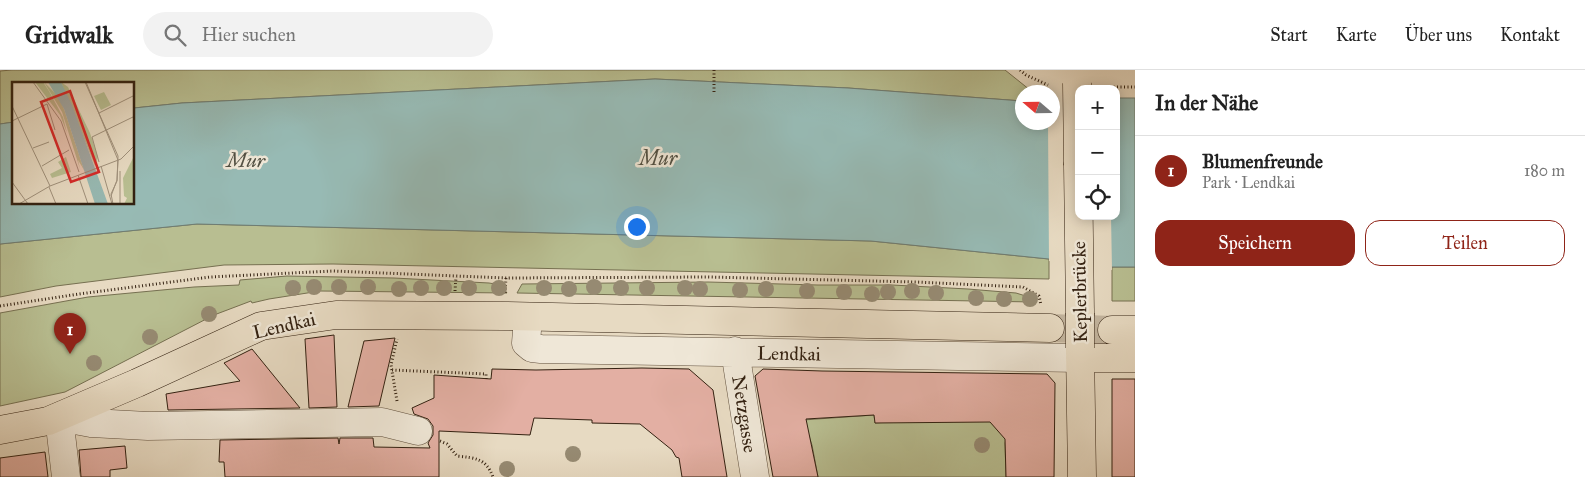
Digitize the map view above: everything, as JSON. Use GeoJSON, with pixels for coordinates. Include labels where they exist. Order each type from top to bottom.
{"type":"FeatureCollection","features":[{"type":"Feature","properties":{"kind":"main road","name":"Keplerbrücke"},"geometry":{"type":"LineString","coordinates":[[1077,73],[1082,477]]}},
{"type":"Feature","properties":{"kind":"main road","name":"Lendkai"},"geometry":{"type":"LineString","coordinates":[[0,430],[48,421],[59,417],[260,326],[336,314],[528,317],[1046,318]]}},
{"type":"Feature","properties":{"kind":"main road"},"geometry":{"type":"LineString","coordinates":[[1080,353],[1135,358]]}},
{"type":"Feature","properties":{"kind":"street","name":"Lendkai"},"geometry":{"type":"LineString","coordinates":[[528,317],[526,342],[532,348],[1080,353]]}},
{"type":"Feature","properties":{"kind":"street","name":"Netzgasse"},"geometry":{"type":"LineString","coordinates":[[735,351],[755,477]]}},
{"type":"Feature","properties":{"kind":"street","name":"Lendkai"},"geometry":{"type":"LineString","coordinates":[[59,417],[91,423],[148,426],[382,422],[410,429]]}},
{"type":"Feature","properties":{"kind":"street"},"geometry":{"type":"LineString","coordinates":[[59,417],[66,477]]}},
{"type":"Feature","properties":{"kind":"path"},"geometry":{"type":"LineString","coordinates":[[714,70],[714,92]]}},
{"type":"Feature","properties":{"kind":"path"},"geometry":{"type":"LineString","coordinates":[[1020,70],[1026,75],[1048,85]]}},
{"type":"Feature","properties":{"kind":"path"},"geometry":{"type":"LineString","coordinates":[[1120,87],[1135,87]]}},
{"type":"Feature","properties":{"kind":"path"},"geometry":{"type":"LineString","coordinates":[[0,306],[210,277],[333,272],[506,278],[708,277],[1023,286],[1039,296],[1046,318]]}},
{"type":"Feature","properties":{"kind":"path"},"geometry":{"type":"LineString","coordinates":[[455,299],[456,277]]}},
{"type":"Feature","properties":{"kind":"path"},"geometry":{"type":"LineString","coordinates":[[504,299],[506,278]]}},
{"type":"Feature","properties":{"kind":"path"},"geometry":{"type":"LineString","coordinates":[[398,336],[391,365],[410,429],[447,444],[457,456],[478,458],[490,470],[493,477]]}},
{"type":"Feature","properties":{"kind":"path"},"geometry":{"type":"LineString","coordinates":[[392,370],[486,374],[486,379]]}},
{"type":"Feature","properties":{"kind":"green space"},"geometry":{"type":"Polygon","coordinates":[[[12,70],[1005,70],[1024,85],[1015,85],[1015,100],[848,88],[655,79],[182,103],[135,108],[135,82],[12,82],[12,122],[0,124],[0,71],[12,70]]]}},
{"type":"Feature","properties":{"kind":"green space"},"geometry":{"type":"Polygon","coordinates":[[[197,224],[871,241],[1049,259],[1049,279],[333,264],[224,265],[56,286],[0,297],[0,244],[197,224]]]}},
{"type":"Feature","properties":{"kind":"green space"},"geometry":{"type":"Polygon","coordinates":[[[1112,267],[1135,267],[1135,301],[1112,301],[1112,267]]]}},
{"type":"Feature","properties":{"kind":"green space"},"geometry":{"type":"Polygon","coordinates":[[[287,276],[394,278],[489,283],[501,285],[507,293],[320,291],[252,303],[251,301],[214,315],[65,392],[0,406],[0,313],[88,297],[194,287],[239,285],[240,280],[287,276]]]}},
{"type":"Feature","properties":{"kind":"green space"},"geometry":{"type":"Polygon","coordinates":[[[708,282],[892,285],[968,289],[1016,293],[1029,297],[1034,302],[517,293],[522,284],[708,282]]]}},
{"type":"Feature","properties":{"kind":"green space"},"geometry":{"type":"Polygon","coordinates":[[[874,415],[875,423],[986,415],[1002,434],[1009,429],[1005,443],[1006,477],[818,477],[812,445],[803,420],[874,415]]]}},
{"type":"Feature","properties":{"kind":"water","name":"Mur"},"geometry":{"type":"Polygon","coordinates":[[[655,79],[848,88],[1015,100],[1015,130],[1054,130],[1075,202],[1075,220],[1120,220],[1120,98],[1135,98],[1135,267],[1112,267],[871,241],[197,224],[0,244],[0,124],[12,122],[12,205],[135,205],[135,108],[182,103],[655,79]]]}},
{"type":"Feature","properties":{"kind":"pier"},"geometry":{"type":"Polygon","coordinates":[[[1060,93],[1075,94],[1075,220],[1111,220],[1112,270],[1049,261],[1048,130],[1060,130],[1060,93]]]}},
{"type":"Feature","properties":{"kind":"building"},"geometry":{"type":"Polygon","coordinates":[[[334,335],[337,407],[309,408],[305,339],[334,335]]]}},
{"type":"Feature","properties":{"kind":"building"},"geometry":{"type":"Polygon","coordinates":[[[395,338],[379,406],[348,407],[364,341],[395,338]]]}},
{"type":"Feature","properties":{"kind":"building"},"geometry":{"type":"Polygon","coordinates":[[[252,349],[300,408],[168,410],[166,394],[240,381],[224,363],[252,349]]]}},
{"type":"Feature","properties":{"kind":"building"},"geometry":{"type":"Polygon","coordinates":[[[492,369],[689,369],[713,390],[727,477],[682,477],[679,458],[640,424],[592,423],[592,420],[534,418],[530,435],[439,431],[439,477],[225,477],[224,462],[219,462],[220,440],[338,438],[339,444],[340,438],[373,438],[374,447],[430,448],[428,443],[433,435],[433,426],[428,419],[414,414],[412,408],[434,398],[434,375],[491,379],[492,369]]]}},
{"type":"Feature","properties":{"kind":"building"},"geometry":{"type":"Polygon","coordinates":[[[763,369],[1047,374],[1055,383],[1054,477],[1006,477],[1005,439],[990,422],[875,423],[874,415],[806,419],[818,477],[773,477],[755,376],[763,369]]]}},
{"type":"Feature","properties":{"kind":"building"},"geometry":{"type":"Polygon","coordinates":[[[1112,379],[1135,379],[1135,477],[1112,477],[1112,379]]]}},
{"type":"Feature","properties":{"kind":"building"},"geometry":{"type":"Polygon","coordinates":[[[125,446],[127,468],[110,470],[110,477],[81,477],[79,450],[125,446]]]}},
{"type":"Feature","properties":{"kind":"building"},"geometry":{"type":"Polygon","coordinates":[[[45,452],[48,477],[0,477],[0,458],[45,452]]]}},
{"type":"Feature","properties":{"kind":"tunnel"},"geometry":{"type":"LineString","coordinates":[[1050,328],[1112,330]]}},
{"type":"Feature","properties":{"kind":"place","name":"Blumenfreunde"},"geometry":{"type":"Point","coordinates":[70,354]}}]}
